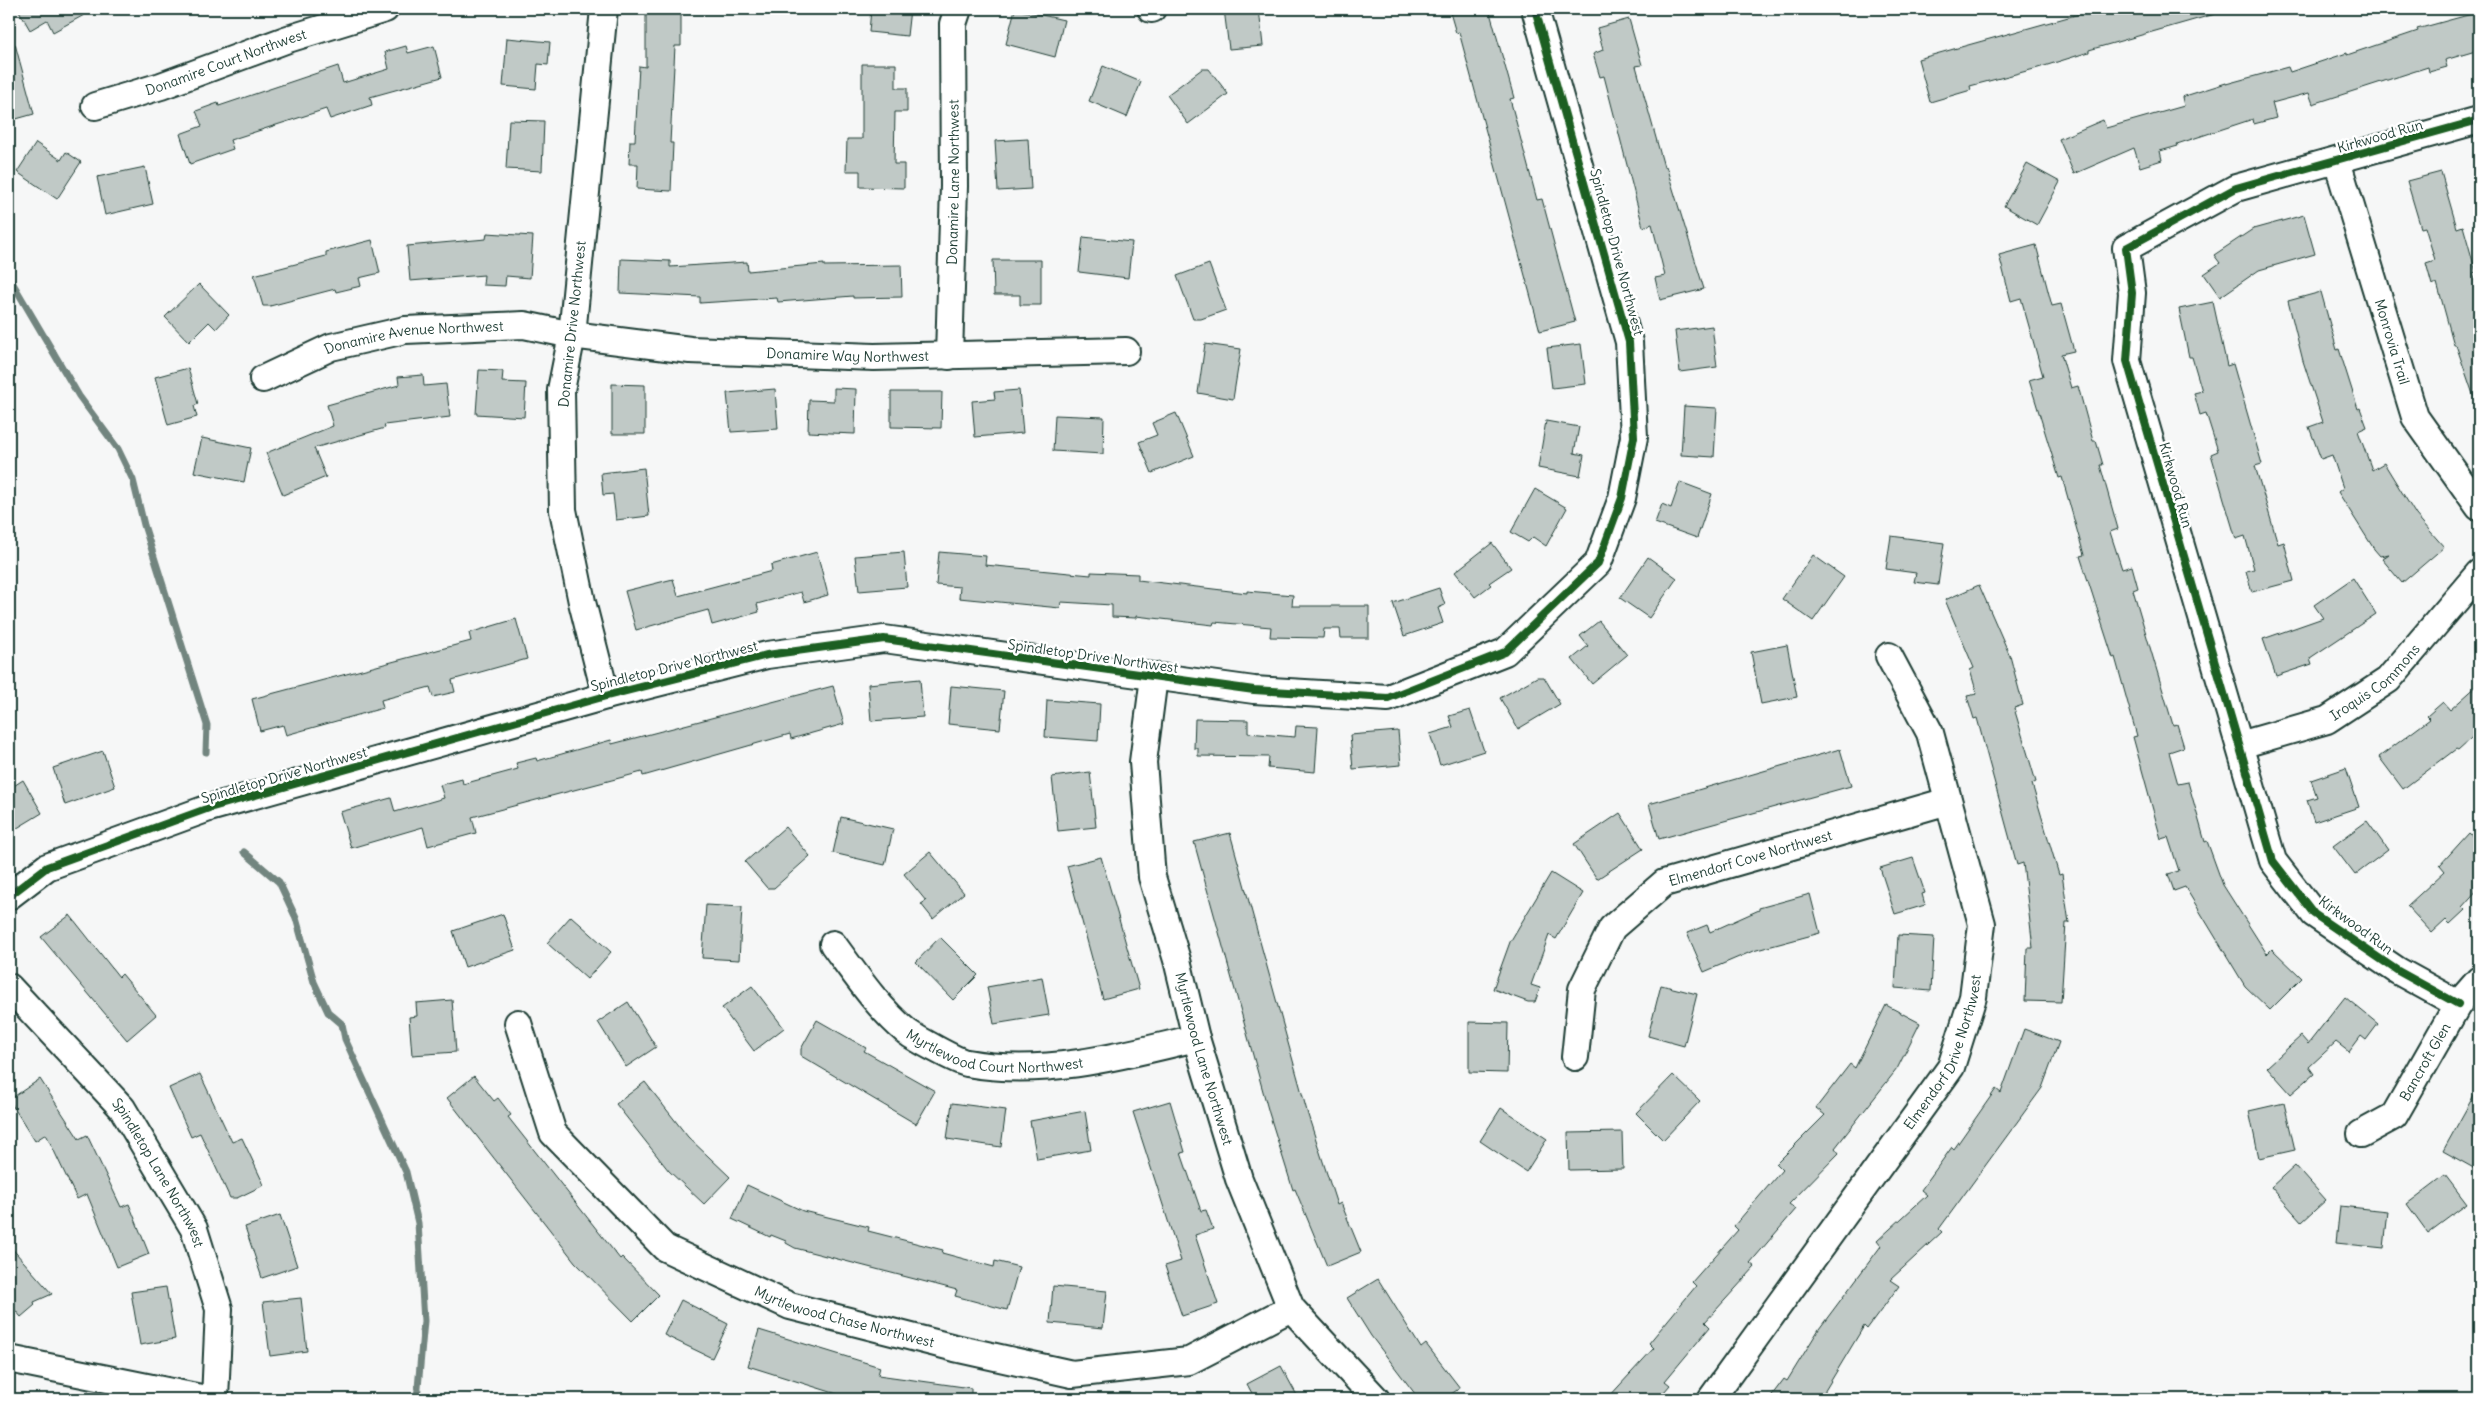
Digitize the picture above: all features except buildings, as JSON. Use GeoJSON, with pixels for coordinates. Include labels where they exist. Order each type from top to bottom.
{"type":"FeatureCollection","features":[{"type":"Feature","properties":{"kind":"street","name":"Donamire Court Northwest"},"geometry":{"type":"LineString","coordinates":[[95,106],[161,86],[288,39],[385,9]]}},
{"type":"Feature","properties":{"kind":"street","name":"Donamire Drive Northwest"},"geometry":{"type":"LineString","coordinates":[[604,9],[572,335],[561,390],[562,510],[582,602],[606,696]]}},
{"type":"Feature","properties":{"kind":"street","name":"Donamire Lane Northwest"},"geometry":{"type":"LineString","coordinates":[[949,356],[954,186],[953,24],[958,9]]}},
{"type":"Feature","properties":{"kind":"street","name":"Spindletop Drive Northwest"},"geometry":{"type":"LineString","coordinates":[[9,896],[47,867],[209,808],[606,696],[767,655],[884,638],[1254,690],[1388,698],[1505,652],[1598,564],[1622,498],[1634,437],[1629,342],[1535,9]]}},
{"type":"Feature","properties":{"kind":"street","name":"Kirkwood Run"},"geometry":{"type":"LineString","coordinates":[[2458,1004],[2398,971],[2314,914],[2273,861],[2127,361],[2132,293],[2126,248],[2236,188],[2479,120]]}},
{"type":"Feature","properties":{"kind":"street","name":"Monrovia Trail"},"geometry":{"type":"LineString","coordinates":[[2337,161],[2415,417],[2479,506]]}},
{"type":"Feature","properties":{"kind":"street","name":"Donamire Avenue Northwest"},"geometry":{"type":"LineString","coordinates":[[263,379],[332,347],[405,330],[524,325],[572,335]]}},
{"type":"Feature","properties":{"kind":"street","name":"Donamire Way Northwest"},"geometry":{"type":"LineString","coordinates":[[572,335],[690,350],[874,357],[1126,351]]}},
{"type":"Feature","properties":{"kind":"street","name":"Iroquis Commons"},"geometry":{"type":"LineString","coordinates":[[2240,745],[2327,720],[2388,680],[2479,573]]}},
{"type":"Feature","properties":{"kind":"street","name":"Elmendorf Drive Northwest"},"geometry":{"type":"LineString","coordinates":[[1711,1399],[1951,1067],[1973,997],[1982,924],[1930,733],[1890,656]]}},
{"type":"Feature","properties":{"kind":"street","name":"Myrtlewood Lane Northwest"},"geometry":{"type":"LineString","coordinates":[[1154,677],[1143,762],[1152,877],[1178,960],[1196,1038],[1239,1179],[1291,1308],[1376,1399]]}},
{"type":"Feature","properties":{"kind":"street","name":"Elmendorf Cove Northwest"},"geometry":{"type":"LineString","coordinates":[[1575,1057],[1582,989],[1612,928],[1664,883],[1948,801]]}},
{"type":"Feature","properties":{"kind":"street","name":"Myrtlewood Court Northwest"},"geometry":{"type":"LineString","coordinates":[[833,944],[863,986],[907,1032],[965,1063],[1040,1068],[1139,1052],[1196,1038]]}},
{"type":"Feature","properties":{"kind":"street","name":"Bancroft Glen"},"geometry":{"type":"LineString","coordinates":[[2361,1134],[2394,1116],[2458,1004],[2479,980]]}},
{"type":"Feature","properties":{"kind":"street","name":"Spindletop Lane Northwest"},"geometry":{"type":"LineString","coordinates":[[9,987],[122,1108],[194,1229],[218,1309],[215,1399]]}},
{"type":"Feature","properties":{"kind":"street","name":"Myrtlewood Chase Northwest"},"geometry":{"type":"LineString","coordinates":[[518,1023],[553,1133],[665,1248],[790,1306],[955,1348],[1072,1374],[1189,1360],[1291,1308]]}},
{"type":"Feature","properties":{"kind":"street"},"geometry":{"type":"LineString","coordinates":[[9,1359],[206,1399]]}},
{"type":"Feature","properties":{"kind":"waterway"},"geometry":{"type":"LineString","coordinates":[[9,277],[79,396],[118,449],[133,480],[144,525],[207,725],[206,752]]}},
{"type":"Feature","properties":{"kind":"waterway"},"geometry":{"type":"LineString","coordinates":[[244,852],[279,882],[296,918],[314,982],[328,1012],[342,1024],[345,1039],[406,1172],[418,1223],[424,1321],[417,1399]]}},
{"type":"Feature","properties":{"kind":"cycle path"},"geometry":{"type":"LineString","coordinates":[[9,896],[47,867],[209,808],[606,696],[767,655],[884,639],[1254,690],[1388,698],[1505,652],[1598,563],[1622,498],[1634,437],[1629,342],[1535,9]]}},
{"type":"Feature","properties":{"kind":"cycle path"},"geometry":{"type":"LineString","coordinates":[[2458,1004],[2398,971],[2314,914],[2273,861],[2127,361],[2132,293],[2126,248],[2236,188],[2479,120]]}}]}
